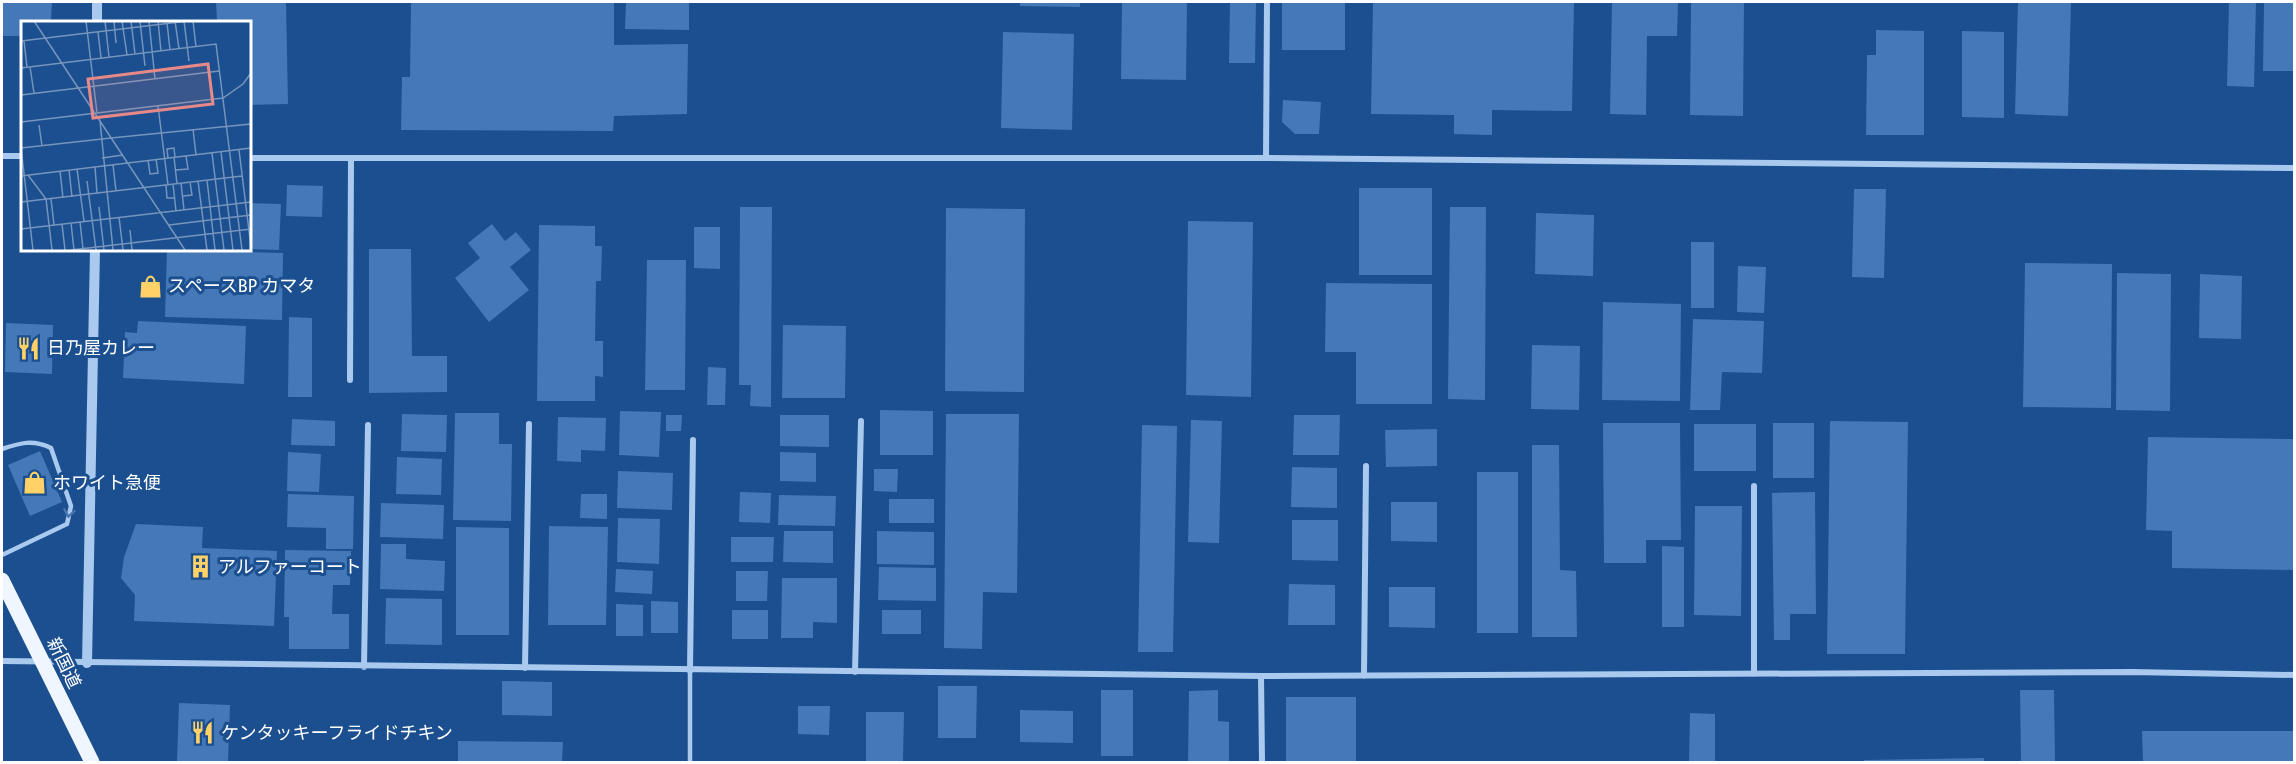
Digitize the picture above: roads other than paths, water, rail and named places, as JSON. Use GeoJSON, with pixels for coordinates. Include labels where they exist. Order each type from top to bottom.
{"type":"FeatureCollection","features":[{"type":"Feature","properties":{"kind":"main road","name":"新国道"},"geometry":{"type":"LineString","coordinates":[[2,580],[92,762]]}},
{"type":"Feature","properties":{"kind":"street"},"geometry":{"type":"LineString","coordinates":[[97,2],[97,21]]}},
{"type":"Feature","properties":{"kind":"street"},"geometry":{"type":"LineString","coordinates":[[1266,158],[1267,2]]}},
{"type":"Feature","properties":{"kind":"street"},"geometry":{"type":"LineString","coordinates":[[2,156],[21,156]]}},
{"type":"Feature","properties":{"kind":"street"},"geometry":{"type":"LineString","coordinates":[[250,158],[785,156],[1266,158],[2295,168]]}},
{"type":"Feature","properties":{"kind":"street"},"geometry":{"type":"LineString","coordinates":[[350,380],[351,158]]}},
{"type":"Feature","properties":{"kind":"street"},"geometry":{"type":"LineString","coordinates":[[87,663],[95,250]]}},
{"type":"Feature","properties":{"kind":"street"},"geometry":{"type":"LineString","coordinates":[[855,672],[861,421]]}},
{"type":"Feature","properties":{"kind":"street"},"geometry":{"type":"LineString","coordinates":[[525,668],[529,424]]}},
{"type":"Feature","properties":{"kind":"street"},"geometry":{"type":"LineString","coordinates":[[364,667],[368,425]]}},
{"type":"Feature","properties":{"kind":"street"},"geometry":{"type":"LineString","coordinates":[[690,671],[693,440]]}},
{"type":"Feature","properties":{"kind":"street"},"geometry":{"type":"LineString","coordinates":[[1364,676],[1366,466]]}},
{"type":"Feature","properties":{"kind":"street"},"geometry":{"type":"LineString","coordinates":[[1754,486],[1754,674]]}},
{"type":"Feature","properties":{"kind":"street"},"geometry":{"type":"LineString","coordinates":[[2,661],[690,671],[1262,676],[2132,672],[2295,675]]}},
{"type":"Feature","properties":{"kind":"street"},"geometry":{"type":"LineString","coordinates":[[1262,676],[1262,762]]}},
{"type":"Feature","properties":{"kind":"lane"},"geometry":{"type":"LineString","coordinates":[[2,449],[22,442],[38,442],[51,448],[71,506],[67,524],[2,555]]}},
{"type":"Feature","properties":{"kind":"lane"},"geometry":{"type":"LineString","coordinates":[[690,671],[690,762]]}},
{"type":"Feature","properties":{"kind":"place","name":"スペースBP カマタ"},"geometry":{"type":"Point","coordinates":[150,286]}},
{"type":"Feature","properties":{"kind":"place","name":"日乃屋カレー"},"geometry":{"type":"Point","coordinates":[29,348]}},
{"type":"Feature","properties":{"kind":"place","name":"ホワイト急便"},"geometry":{"type":"Point","coordinates":[35,483]}},
{"type":"Feature","properties":{"kind":"place","name":"アルファーコート"},"geometry":{"type":"Point","coordinates":[200,567]}},
{"type":"Feature","properties":{"kind":"place","name":"ケンタッキーフライドチキン"},"geometry":{"type":"Point","coordinates":[203,733]}}]}
